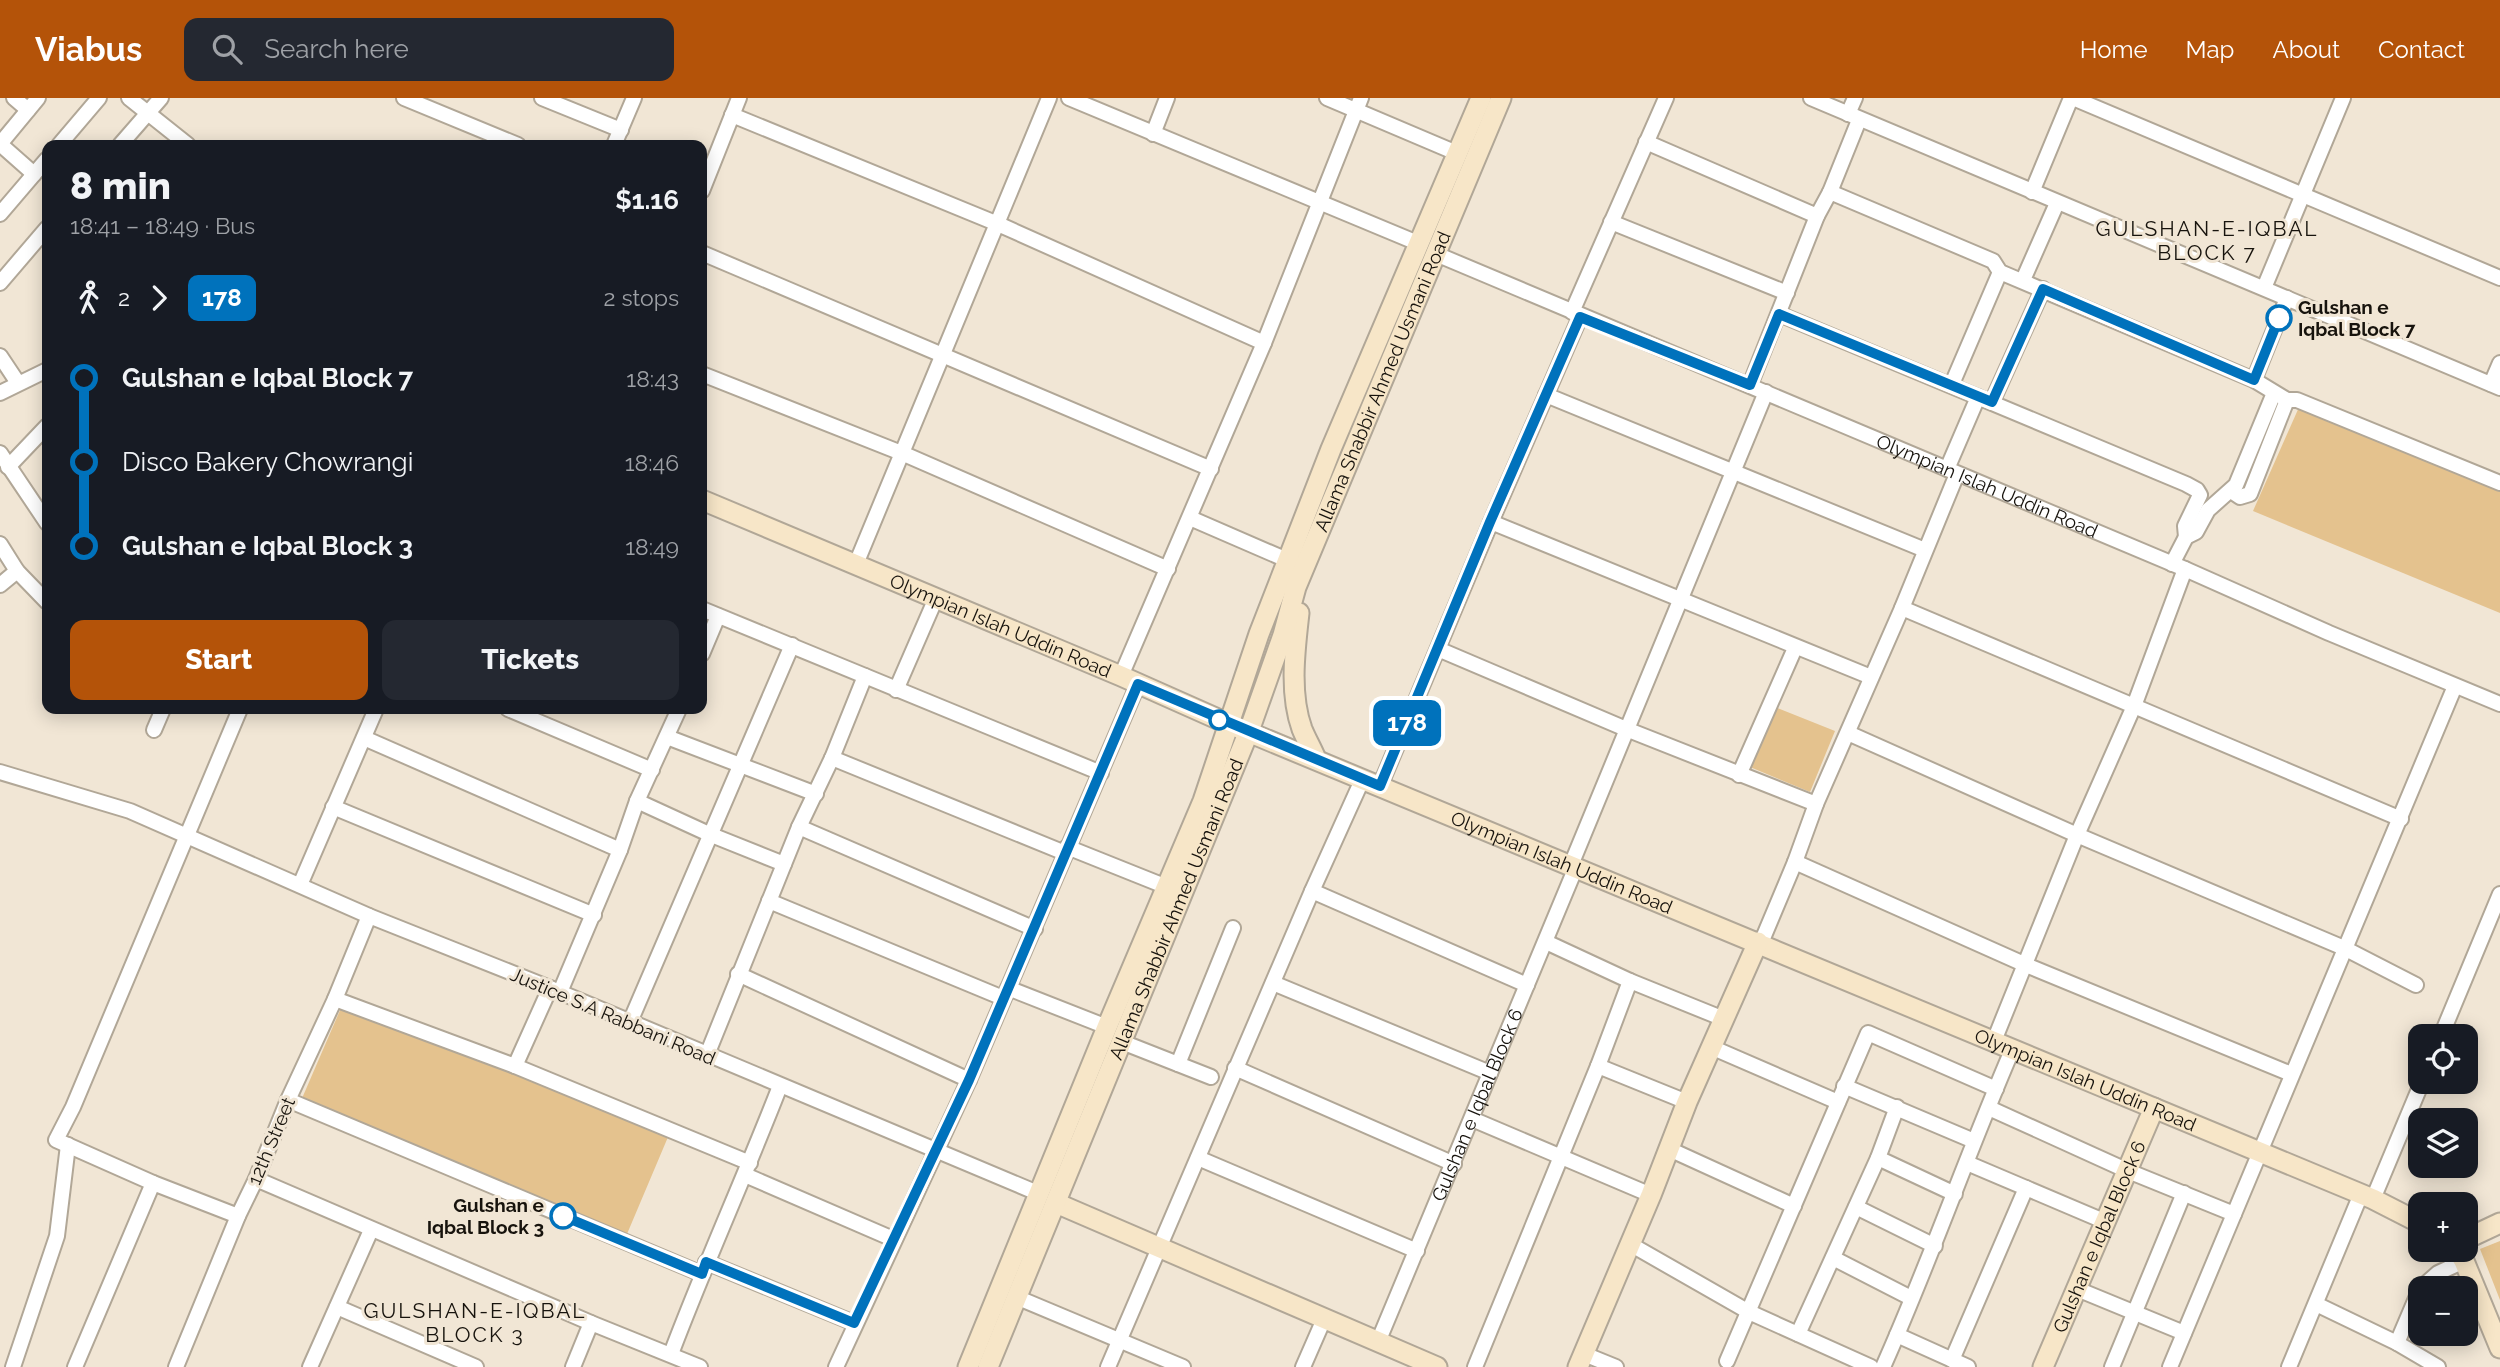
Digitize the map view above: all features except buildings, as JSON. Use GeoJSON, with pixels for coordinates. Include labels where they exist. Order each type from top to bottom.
{"type":"FeatureCollection","features":[{"type":"Feature","properties":{"kind":"street"},"geometry":{"type":"LineString","coordinates":[[14,98],[28,110]]}},
{"type":"Feature","properties":{"kind":"street"},"geometry":{"type":"LineString","coordinates":[[34,174],[0,144],[38,98]]}},
{"type":"Feature","properties":{"kind":"street"},"geometry":{"type":"LineString","coordinates":[[63,140],[99,98]]}},
{"type":"Feature","properties":{"kind":"street"},"geometry":{"type":"LineString","coordinates":[[129,98],[148,114],[171,140]]}},
{"type":"Feature","properties":{"kind":"street"},"geometry":{"type":"LineString","coordinates":[[125,140],[161,98]]}},
{"type":"Feature","properties":{"kind":"street"},"geometry":{"type":"LineString","coordinates":[[404,98],[489,140]]}},
{"type":"Feature","properties":{"kind":"street"},"geometry":{"type":"LineString","coordinates":[[542,98],[621,130]]}},
{"type":"Feature","properties":{"kind":"street"},"geometry":{"type":"LineString","coordinates":[[616,140],[634,98]]}},
{"type":"Feature","properties":{"kind":"street"},"geometry":{"type":"LineString","coordinates":[[707,178],[740,98]]}},
{"type":"Feature","properties":{"kind":"street"},"geometry":{"type":"LineString","coordinates":[[856,564],[904,454],[1049,98]]}},
{"type":"Feature","properties":{"kind":"street","name":"Olympian Islah Uddin Road"},"geometry":{"type":"LineString","coordinates":[[1069,98],[1321,203],[1576,315],[1750,385],[2500,704]]}},
{"type":"Feature","properties":{"kind":"street"},"geometry":{"type":"LineString","coordinates":[[1153,134],[1167,98]]}},
{"type":"Feature","properties":{"kind":"street"},"geometry":{"type":"LineString","coordinates":[[1327,98],[1359,104],[1459,154]]}},
{"type":"Feature","properties":{"kind":"street","name":"Allama Shabbir Ahmed Usmani Road"},"geometry":{"type":"LineString","coordinates":[[968,1367],[1122,1042],[1249,731],[1283,635],[1296,587],[1428,249],[1459,154],[1481,98]]}},
{"type":"Feature","properties":{"kind":"street","name":"Allama Shabbir Ahmed Usmani Road"},"geometry":{"type":"LineString","coordinates":[[988,1367],[1016,1297],[1107,1027],[1203,801],[1287,560],[1331,449],[1501,98]]}},
{"type":"Feature","properties":{"kind":"street"},"geometry":{"type":"LineString","coordinates":[[1108,1367],[1311,891],[1371,782],[1438,649],[1546,395],[1611,222],[1666,98]]}},
{"type":"Feature","properties":{"kind":"street"},"geometry":{"type":"LineString","coordinates":[[1811,98],[2495,386],[2500,363]]}},
{"type":"Feature","properties":{"kind":"street"},"geometry":{"type":"LineString","coordinates":[[1750,385],[1817,216],[1830,192],[1854,117],[1855,98]]}},
{"type":"Feature","properties":{"kind":"street"},"geometry":{"type":"LineString","coordinates":[[2032,192],[2072,98],[2500,278]]}},
{"type":"Feature","properties":{"kind":"street"},"geometry":{"type":"LineString","coordinates":[[2264,288],[2343,98]]}},
{"type":"Feature","properties":{"kind":"street"},"geometry":{"type":"LineString","coordinates":[[836,1367],[854,1323],[969,1080],[1101,773],[1168,569],[1265,343],[1359,104]]}},
{"type":"Feature","properties":{"kind":"street"},"geometry":{"type":"LineString","coordinates":[[732,115],[998,224],[1265,343]]}},
{"type":"Feature","properties":{"kind":"street"},"geometry":{"type":"LineString","coordinates":[[1646,142],[1817,216]]}},
{"type":"Feature","properties":{"kind":"street"},"geometry":{"type":"LineString","coordinates":[[0,214],[42,165]]}},
{"type":"Feature","properties":{"kind":"street"},"geometry":{"type":"LineString","coordinates":[[1830,192],[1993,261],[2000,272],[2254,380],[2280,397],[2297,400],[2500,482]]}},
{"type":"Feature","properties":{"kind":"street"},"geometry":{"type":"LineString","coordinates":[[2023,280],[2057,203]]}},
{"type":"Feature","properties":{"kind":"street"},"geometry":{"type":"LineString","coordinates":[[1611,222],[1787,293]]}},
{"type":"Feature","properties":{"kind":"street"},"geometry":{"type":"LineString","coordinates":[[0,283],[42,234]]}},
{"type":"Feature","properties":{"kind":"street"},"geometry":{"type":"LineString","coordinates":[[707,255],[1211,469]]}},
{"type":"Feature","properties":{"kind":"street"},"geometry":{"type":"LineString","coordinates":[[1952,384],[2000,272]]}},
{"type":"Feature","properties":{"kind":"street"},"geometry":{"type":"LineString","coordinates":[[1616,1367],[1581,1360],[1651,1195],[1686,1102],[1760,943],[1795,862],[1816,804],[1902,608],[1952,471],[1985,400],[2043,289]]}},
{"type":"Feature","properties":{"kind":"street"},"geometry":{"type":"LineString","coordinates":[[2254,380],[2287,298]]}},
{"type":"Feature","properties":{"kind":"street"},"geometry":{"type":"LineString","coordinates":[[1779,314],[1952,384],[2197,490],[2200,495],[2185,526],[2186,537],[2179,566],[2134,706],[2077,835],[1994,1041]]}},
{"type":"Feature","properties":{"kind":"street"},"geometry":{"type":"LineString","coordinates":[[0,356],[18,383]]}},
{"type":"Feature","properties":{"kind":"street"},"geometry":{"type":"LineString","coordinates":[[0,393],[42,372]]}},
{"type":"Feature","properties":{"kind":"street"},"geometry":{"type":"LineString","coordinates":[[707,376],[904,454],[1168,569]]}},
{"type":"Feature","properties":{"kind":"street","name":"Gulshan e Iqbal Block 6"},"geometry":{"type":"LineString","coordinates":[[1378,1342],[1546,942],[1626,729],[1766,392]]}},
{"type":"Feature","properties":{"kind":"street"},"geometry":{"type":"LineString","coordinates":[[1546,395],[1925,550]]}},
{"type":"Feature","properties":{"kind":"street"},"geometry":{"type":"LineString","coordinates":[[2186,537],[2196,532],[2208,510],[2231,491],[2240,496],[2250,494],[2280,397]]}},
{"type":"Feature","properties":{"kind":"street"},"geometry":{"type":"LineString","coordinates":[[8,467],[42,431]]}},
{"type":"Feature","properties":{"kind":"street"},"geometry":{"type":"LineString","coordinates":[[0,453],[42,516]]}},
{"type":"Feature","properties":{"kind":"street","name":"Olympian Islah Uddin Road"},"geometry":{"type":"LineString","coordinates":[[707,502],[1229,724],[2367,1196],[2408,1217]]}},
{"type":"Feature","properties":{"kind":"street"},"geometry":{"type":"LineString","coordinates":[[1190,518],[1287,560]]}},
{"type":"Feature","properties":{"kind":"street"},"geometry":{"type":"LineString","coordinates":[[1490,522],[1871,677]]}},
{"type":"Feature","properties":{"kind":"street"},"geometry":{"type":"LineString","coordinates":[[0,544],[17,571],[42,597]]}},
{"type":"Feature","properties":{"kind":"street"},"geometry":{"type":"LineString","coordinates":[[0,585],[17,571]]}},
{"type":"Feature","properties":{"kind":"street"},"geometry":{"type":"LineString","coordinates":[[1296,587],[1299,613],[1295,659],[1297,706],[1301,728],[1316,759]]}},
{"type":"Feature","properties":{"kind":"street"},"geometry":{"type":"LineString","coordinates":[[896,690],[936,598]]}},
{"type":"Feature","properties":{"kind":"street"},"geometry":{"type":"LineString","coordinates":[[1902,608],[2401,819]]}},
{"type":"Feature","properties":{"kind":"street"},"geometry":{"type":"LineString","coordinates":[[707,611],[1101,773]]}},
{"type":"Feature","properties":{"kind":"street"},"geometry":{"type":"LineString","coordinates":[[707,642],[718,616]]}},
{"type":"Feature","properties":{"kind":"street"},"geometry":{"type":"LineString","coordinates":[[630,1022],[792,645]]}},
{"type":"Feature","properties":{"kind":"street"},"geometry":{"type":"LineString","coordinates":[[1739,775],[1795,648]]}},
{"type":"Feature","properties":{"kind":"street"},"geometry":{"type":"LineString","coordinates":[[1438,649],[1626,729],[1816,804]]}},
{"type":"Feature","properties":{"kind":"street"},"geometry":{"type":"LineString","coordinates":[[707,1055],[799,827],[832,758],[865,676]]}},
{"type":"Feature","properties":{"kind":"street"},"geometry":{"type":"LineString","coordinates":[[2170,1367],[2455,686]]}},
{"type":"Feature","properties":{"kind":"street"},"geometry":{"type":"LineString","coordinates":[[154,730],[161,714]]}},
{"type":"Feature","properties":{"kind":"street"},"geometry":{"type":"LineString","coordinates":[[237,1216],[56,1140],[73,1107],[238,714]]}},
{"type":"Feature","properties":{"kind":"street"},"geometry":{"type":"LineString","coordinates":[[300,885],[374,714]]}},
{"type":"Feature","properties":{"kind":"street"},"geometry":{"type":"LineString","coordinates":[[520,714],[652,770]]}},
{"type":"Feature","properties":{"kind":"street"},"geometry":{"type":"LineString","coordinates":[[515,1066],[594,915],[621,850],[637,801],[677,714]]}},
{"type":"Feature","properties":{"kind":"street"},"geometry":{"type":"LineString","coordinates":[[1848,733],[2077,835],[2344,947],[2416,985]]}},
{"type":"Feature","properties":{"kind":"street"},"geometry":{"type":"LineString","coordinates":[[667,737],[816,794]]}},
{"type":"Feature","properties":{"kind":"street"},"geometry":{"type":"LineString","coordinates":[[363,738],[621,850]]}},
{"type":"Feature","properties":{"kind":"street"},"geometry":{"type":"LineString","coordinates":[[832,758],[1167,887]]}},
{"type":"Feature","properties":{"kind":"street","name":"Justice S.A Rabbani Road"},"geometry":{"type":"LineString","coordinates":[[0,772],[130,811],[369,916],[555,990],[1048,1199]]}},
{"type":"Feature","properties":{"kind":"street"},"geometry":{"type":"LineString","coordinates":[[637,801],[784,864]]}},
{"type":"Feature","properties":{"kind":"street"},"geometry":{"type":"LineString","coordinates":[[333,807],[594,915]]}},
{"type":"Feature","properties":{"kind":"street"},"geometry":{"type":"LineString","coordinates":[[799,827],[1035,929]]}},
{"type":"Feature","properties":{"kind":"street"},"geometry":{"type":"LineString","coordinates":[[1795,862],[2026,965],[2291,1074]]}},
{"type":"Feature","properties":{"kind":"street"},"geometry":{"type":"LineString","coordinates":[[1311,891],[1527,985]]}},
{"type":"Feature","properties":{"kind":"street"},"geometry":{"type":"LineString","coordinates":[[2446,1024],[2500,894]]}},
{"type":"Feature","properties":{"kind":"street"},"geometry":{"type":"LineString","coordinates":[[769,901],[1006,993],[1107,1027]]}},
{"type":"Feature","properties":{"kind":"street","name":"12th Street"},"geometry":{"type":"LineString","coordinates":[[176,1367],[237,1216],[256,1180],[369,916]]}},
{"type":"Feature","properties":{"kind":"street"},"geometry":{"type":"LineString","coordinates":[[1178,1064],[1233,928]]}},
{"type":"Feature","properties":{"kind":"street"},"geometry":{"type":"LineString","coordinates":[[1546,942],[1630,981],[1724,1019]]}},
{"type":"Feature","properties":{"kind":"street"},"geometry":{"type":"LineString","coordinates":[[738,974],[969,1080]]}},
{"type":"Feature","properties":{"kind":"street"},"geometry":{"type":"LineString","coordinates":[[1475,1367],[1630,981]]}},
{"type":"Feature","properties":{"kind":"street"},"geometry":{"type":"LineString","coordinates":[[1273,983],[1490,1073]]}},
{"type":"Feature","properties":{"kind":"street"},"geometry":{"type":"LineString","coordinates":[[335,999],[515,1066],[748,1169],[893,1239]]}},
{"type":"Feature","properties":{"kind":"street"},"geometry":{"type":"LineString","coordinates":[[1727,1361],[1868,1033],[1996,1089]]}},
{"type":"Feature","properties":{"kind":"street"},"geometry":{"type":"LineString","coordinates":[[1122,1042],[1211,1077]]}},
{"type":"Feature","properties":{"kind":"street"},"geometry":{"type":"LineString","coordinates":[[1711,1047],[1838,1102]]}},
{"type":"Feature","properties":{"kind":"street"},"geometry":{"type":"LineString","coordinates":[[1883,1367],[1935,1246],[2013,1048]]}},
{"type":"Feature","properties":{"kind":"street"},"geometry":{"type":"LineString","coordinates":[[1598,1066],[1686,1102]]}},
{"type":"Feature","properties":{"kind":"street"},"geometry":{"type":"LineString","coordinates":[[1235,1068],[1454,1164]]}},
{"type":"Feature","properties":{"kind":"street"},"geometry":{"type":"LineString","coordinates":[[671,1354],[780,1086]]}},
{"type":"Feature","properties":{"kind":"street"},"geometry":{"type":"LineString","coordinates":[[1844,1086],[1974,1142]]}},
{"type":"Feature","properties":{"kind":"street"},"geometry":{"type":"LineString","coordinates":[[2289,1367],[2316,1304],[2416,1094]]}},
{"type":"Feature","properties":{"kind":"street"},"geometry":{"type":"LineString","coordinates":[[288,1100],[704,1268],[854,1323]]}},
{"type":"Feature","properties":{"kind":"street"},"geometry":{"type":"LineString","coordinates":[[1798,1334],[1878,1158],[1897,1107]]}},
{"type":"Feature","properties":{"kind":"street"},"geometry":{"type":"LineString","coordinates":[[1989,1108],[2128,1171],[2234,1214]]}},
{"type":"Feature","properties":{"kind":"street","name":"Gulshan e Iqbal Block 6"},"geometry":{"type":"LineString","coordinates":[[2043,1367],[2154,1108]]}},
{"type":"Feature","properties":{"kind":"street"},"geometry":{"type":"LineString","coordinates":[[1472,1119],[1651,1195]]}},
{"type":"Feature","properties":{"kind":"street"},"geometry":{"type":"LineString","coordinates":[[13,1367],[57,1236],[68,1146]]}},
{"type":"Feature","properties":{"kind":"street"},"geometry":{"type":"LineString","coordinates":[[1669,1149],[1794,1206]]}},
{"type":"Feature","properties":{"kind":"street"},"geometry":{"type":"LineString","coordinates":[[1198,1158],[1417,1251]]}},
{"type":"Feature","properties":{"kind":"street"},"geometry":{"type":"LineString","coordinates":[[1878,1158],[1955,1194]]}},
{"type":"Feature","properties":{"kind":"street"},"geometry":{"type":"LineString","coordinates":[[1967,1163],[2106,1222]]}},
{"type":"Feature","properties":{"kind":"street"},"geometry":{"type":"LineString","coordinates":[[256,1180],[700,1367]]}},
{"type":"Feature","properties":{"kind":"street"},"geometry":{"type":"LineString","coordinates":[[75,1367],[153,1183]]}},
{"type":"Feature","properties":{"kind":"street"},"geometry":{"type":"LineString","coordinates":[[1952,1360],[2026,1188]]}},
{"type":"Feature","properties":{"kind":"street"},"geometry":{"type":"LineString","coordinates":[[2112,1367],[2184,1193]]}},
{"type":"Feature","properties":{"kind":"street"},"geometry":{"type":"LineString","coordinates":[[1048,1199],[1437,1367]]}},
{"type":"Feature","properties":{"kind":"street"},"geometry":{"type":"LineString","coordinates":[[1856,1207],[1935,1246]]}},
{"type":"Feature","properties":{"kind":"street"},"geometry":{"type":"LineString","coordinates":[[2478,1233],[2500,1223]]}},
{"type":"Feature","properties":{"kind":"street"},"geometry":{"type":"LineString","coordinates":[[310,1367],[370,1230]]}},
{"type":"Feature","properties":{"kind":"street"},"geometry":{"type":"LineString","coordinates":[[1630,1244],[1749,1312],[1871,1367]]}},
{"type":"Feature","properties":{"kind":"street"},"geometry":{"type":"LineString","coordinates":[[1833,1258],[1911,1298]]}},
{"type":"Feature","properties":{"kind":"street"},"geometry":{"type":"LineString","coordinates":[[2435,1276],[2452,1262]]}},
{"type":"Feature","properties":{"kind":"street"},"geometry":{"type":"LineString","coordinates":[[2464,1262],[2500,1348]]}},
{"type":"Feature","properties":{"kind":"street"},"geometry":{"type":"LineString","coordinates":[[2077,1289],[2184,1333]]}},
{"type":"Feature","properties":{"kind":"street"},"geometry":{"type":"LineString","coordinates":[[1016,1297],[1183,1367]]}},
{"type":"Feature","properties":{"kind":"street"},"geometry":{"type":"LineString","coordinates":[[2316,1304],[2397,1343],[2419,1362],[2438,1367]]}},
{"type":"Feature","properties":{"kind":"street"},"geometry":{"type":"LineString","coordinates":[[337,1307],[476,1367]]}},
{"type":"Feature","properties":{"kind":"street"},"geometry":{"type":"LineString","coordinates":[[2397,1343],[2408,1318]]}},
{"type":"Feature","properties":{"kind":"street"},"geometry":{"type":"LineString","coordinates":[[1303,1367],[1324,1319]]}},
{"type":"Feature","properties":{"kind":"street"},"geometry":{"type":"LineString","coordinates":[[573,1367],[591,1323]]}},
{"type":"Feature","properties":{"kind":"street"},"geometry":{"type":"LineString","coordinates":[[1898,1335],[1968,1367]]}},
{"type":"Feature","properties":{"kind":"shaded area"},"geometry":{"type":"Polygon","coordinates":[[[2300,405],[2500,489],[2500,613],[2253,511],[2300,405]]]}},
{"type":"Feature","properties":{"kind":"shaded area"},"geometry":{"type":"Polygon","coordinates":[[[1775,707],[1835,731],[1810,792],[1750,767],[1775,707]]]}},
{"type":"Feature","properties":{"kind":"shaded area"},"geometry":{"type":"Polygon","coordinates":[[[344,1001],[668,1137],[627,1234],[300,1103],[344,1001]]]}},
{"type":"Feature","properties":{"kind":"shaded area"},"geometry":{"type":"Polygon","coordinates":[[[2500,1241],[2500,1300],[2480,1249],[2500,1241]]]}},
{"type":"Feature","properties":{"kind":"bus line","name":"178"},"geometry":{"type":"LineString","coordinates":[[563,1216],[702,1274],[706,1262],[854,1323],[969,1080],[1138,684],[1380,786],[1490,522],[1580,317],[1750,385],[1779,314],[1992,402],[2043,289],[2254,380],[2279,318]]}},
{"type":"Feature","properties":{"kind":"place","name":"Gulshan e Iqbal Block 7"},"geometry":{"type":"Point","coordinates":[2279,318]}},
{"type":"Feature","properties":{"kind":"place","name":"Gulshan e Iqbal Block 3"},"geometry":{"type":"Point","coordinates":[563,1216]}},
{"type":"Feature","properties":{"kind":"district","name":"GULSHAN-E-IQBAL BLOCK 7"},"geometry":{"type":"Point","coordinates":[2207,241]}},
{"type":"Feature","properties":{"kind":"district","name":"GULSHAN-E-IQBAL BLOCK 3"},"geometry":{"type":"Point","coordinates":[475,1323]}}]}
